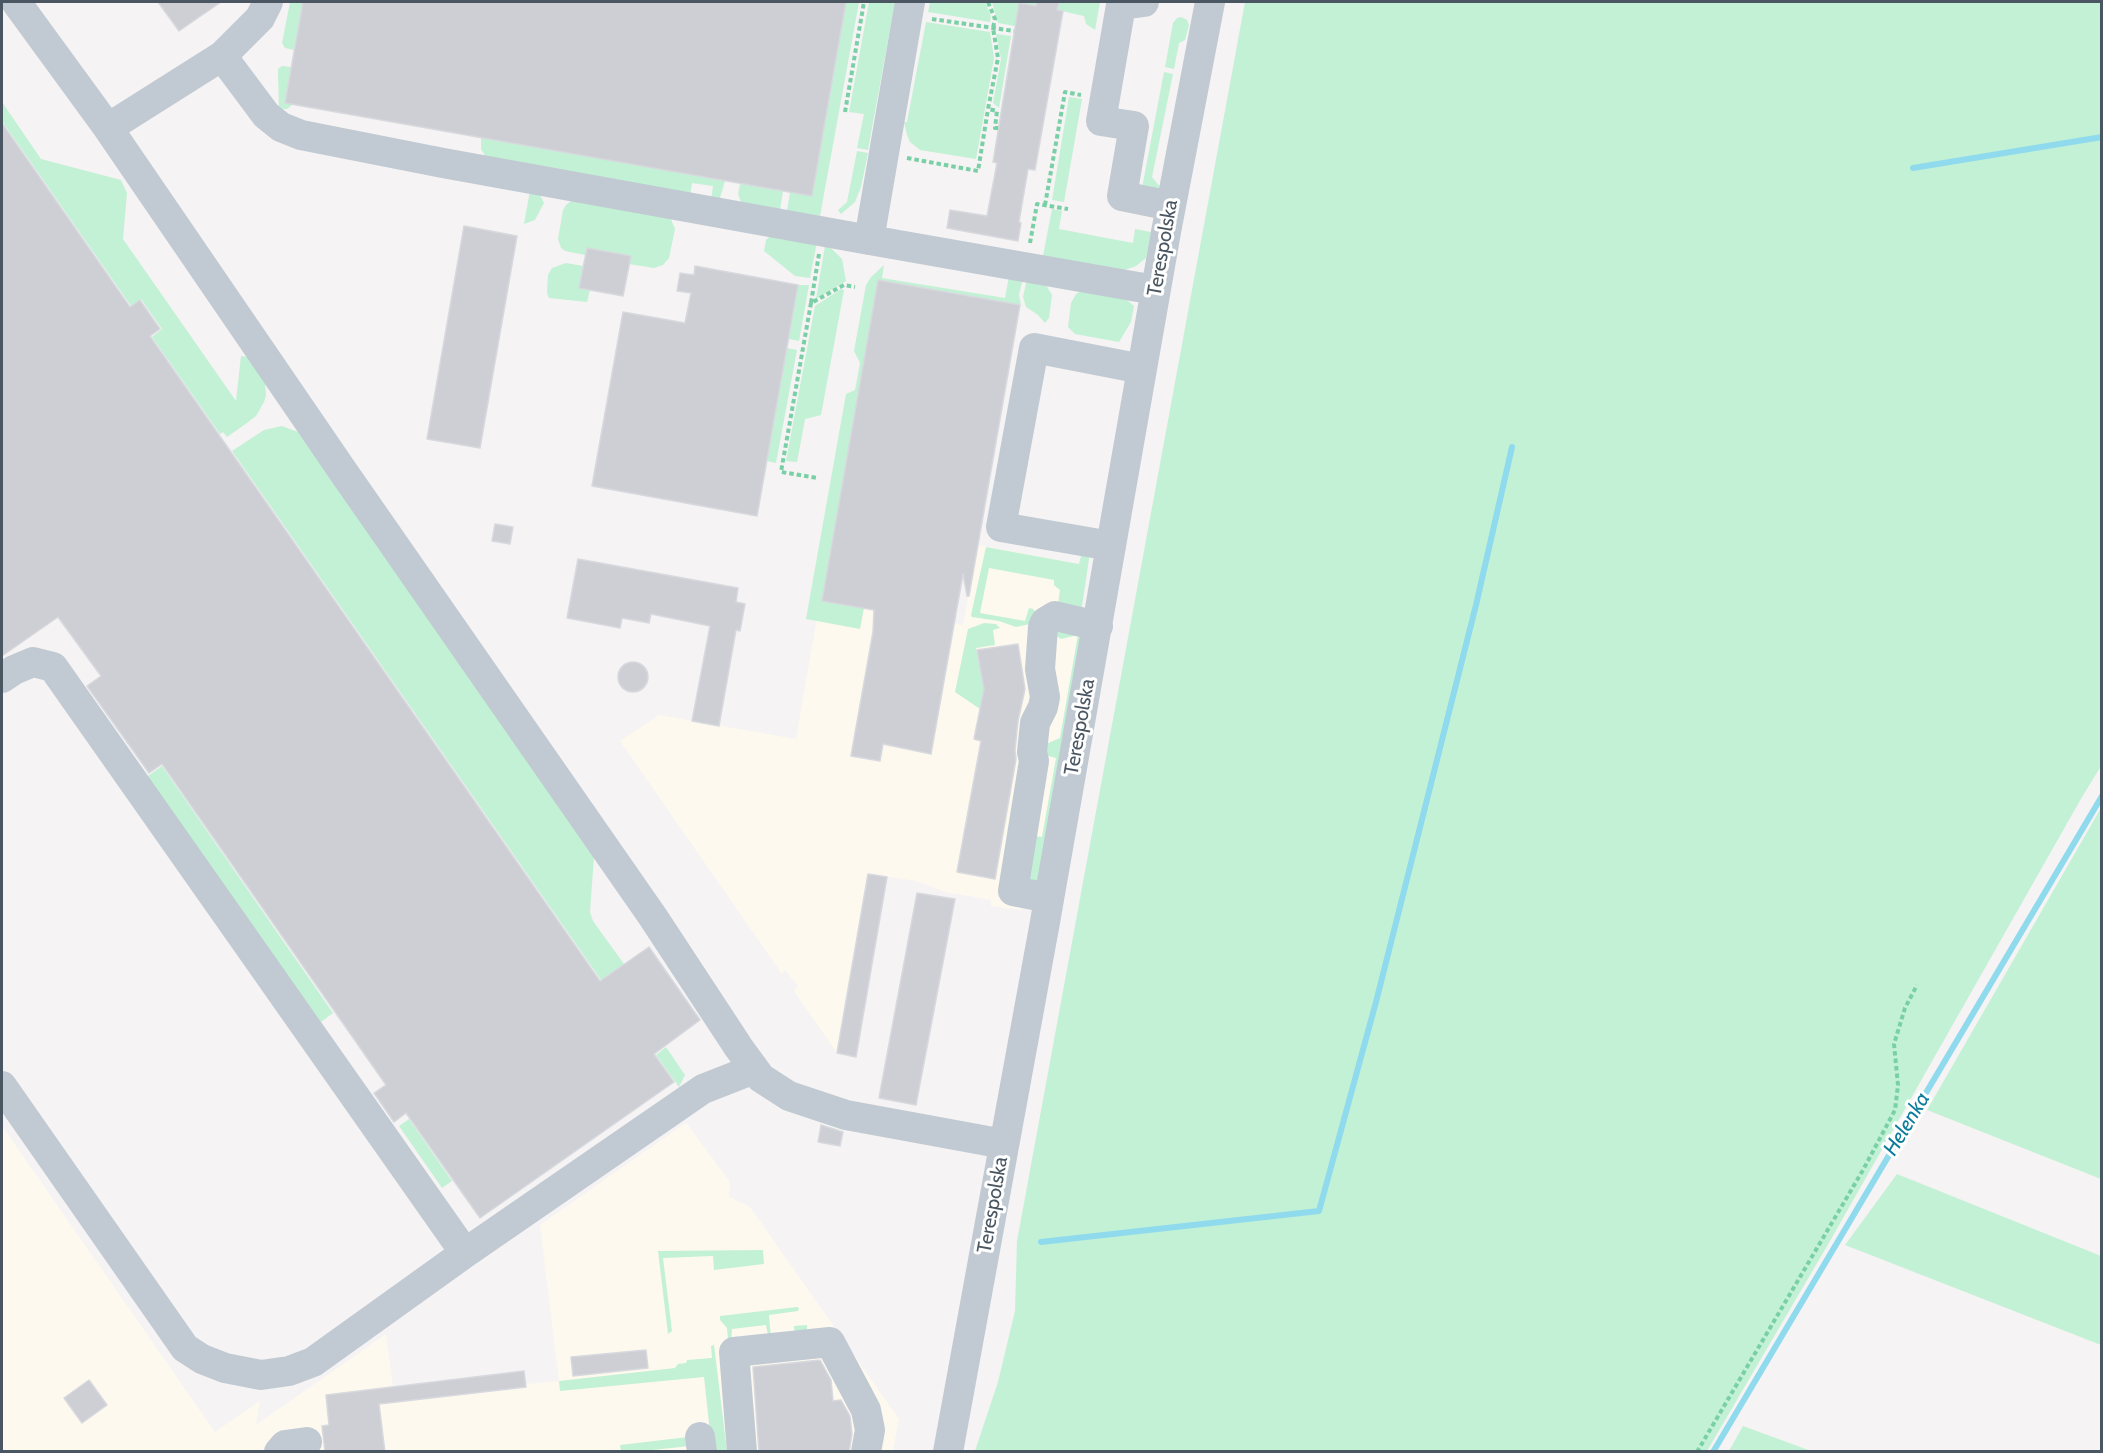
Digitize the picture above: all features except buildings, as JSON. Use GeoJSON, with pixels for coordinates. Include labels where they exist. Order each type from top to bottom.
{"type":"FeatureCollection","features":[{"type":"Feature","properties":{"kind":"street"},"geometry":{"type":"LineString","coordinates":[[16,2],[108,128],[342,470],[653,917],[761,1078],[789,1096],[846,1115],[1004,1144]]}},
{"type":"Feature","properties":{"kind":"street"},"geometry":{"type":"LineString","coordinates":[[108,128],[222,56],[260,18],[268,2]]}},
{"type":"Feature","properties":{"kind":"street"},"geometry":{"type":"LineString","coordinates":[[1144,2],[1121,5],[1101,121],[1134,126],[1122,196],[1170,206]]}},
{"type":"Feature","properties":{"kind":"street","name":"Terespolska"},"geometry":{"type":"LineString","coordinates":[[948,1452],[1050,898],[1170,206],[1210,2]]}},
{"type":"Feature","properties":{"kind":"street"},"geometry":{"type":"LineString","coordinates":[[869,240],[883,154],[918,10]]}},
{"type":"Feature","properties":{"kind":"street"},"geometry":{"type":"LineString","coordinates":[[222,56],[266,115],[281,127],[301,135],[823,232],[1155,290]]}},
{"type":"Feature","properties":{"kind":"street"},"geometry":{"type":"LineString","coordinates":[[1112,546],[1001,527],[1034,348],[1142,369]]}},
{"type":"Feature","properties":{"kind":"street"},"geometry":{"type":"LineString","coordinates":[[1050,898],[1013,891],[1034,761],[1032,752],[1035,723],[1045,697],[1040,669],[1043,627],[1045,622],[1055,616],[1098,626]]}},
{"type":"Feature","properties":{"kind":"street"},"geometry":{"type":"LineString","coordinates":[[2,678],[33,662],[53,667],[465,1253]]}},
{"type":"Feature","properties":{"kind":"street"},"geometry":{"type":"LineString","coordinates":[[2,1086],[185,1348],[202,1359],[225,1368],[261,1375],[289,1371],[313,1362],[465,1253],[703,1089],[754,1069]]}},
{"type":"Feature","properties":{"kind":"street"},"geometry":{"type":"LineString","coordinates":[[742,1452],[734,1352],[830,1342],[866,1410],[870,1430],[867,1452]]}},
{"type":"Feature","properties":{"kind":"street"},"geometry":{"type":"LineString","coordinates":[[279,1452],[285,1445],[307,1442]]}},
{"type":"Feature","properties":{"kind":"path"},"geometry":{"type":"LineString","coordinates":[[845,112],[864,2]]}},
{"type":"Feature","properties":{"kind":"path"},"geometry":{"type":"LineString","coordinates":[[883,154],[978,171],[998,58],[993,28],[995,19],[988,2]]}},
{"type":"Feature","properties":{"kind":"path"},"geometry":{"type":"LineString","coordinates":[[918,10],[1014,31]]}},
{"type":"Feature","properties":{"kind":"path"},"geometry":{"type":"LineString","coordinates":[[1045,206],[1065,92],[1106,99]]}},
{"type":"Feature","properties":{"kind":"path"},"geometry":{"type":"LineString","coordinates":[[988,109],[997,111],[995,128],[999,128]]}},
{"type":"Feature","properties":{"kind":"path"},"geometry":{"type":"LineString","coordinates":[[1026,268],[1036,204],[1068,209]]}},
{"type":"Feature","properties":{"kind":"path"},"geometry":{"type":"LineString","coordinates":[[818,478],[781,472],[823,232]]}},
{"type":"Feature","properties":{"kind":"path"},"geometry":{"type":"LineString","coordinates":[[811,303],[844,285],[855,287]]}},
{"type":"Feature","properties":{"kind":"path"},"geometry":{"type":"LineString","coordinates":[[1697,1452],[1863,1170],[1895,1110],[1898,1085],[1894,1044],[1905,1008],[1917,986]]}},
{"type":"Feature","properties":{"kind":"shaded area"},"geometry":{"type":"Polygon","coordinates":[[[978,545],[1080,564],[1081,613],[1078,634],[1034,885],[1022,902],[1021,910],[991,906],[991,900],[945,892],[917,881],[868,874],[837,1053],[794,991],[798,986],[785,970],[782,974],[620,741],[659,715],[796,739],[820,600],[963,625],[978,545]]]}},
{"type":"Feature","properties":{"kind":"shaded area"},"geometry":{"type":"Polygon","coordinates":[[[687,1124],[730,1182],[729,1197],[750,1207],[899,1419],[893,1451],[2,1451],[2,1126],[215,1432],[260,1401],[256,1425],[386,1334],[393,1388],[524,1371],[526,1384],[559,1381],[540,1225],[687,1124]]]}},
{"type":"Feature","properties":{"kind":"green space"},"geometry":{"type":"Polygon","coordinates":[[[290,2],[303,2],[294,50],[285,48],[282,43],[290,2]]]}},
{"type":"Feature","properties":{"kind":"green space"},"geometry":{"type":"Polygon","coordinates":[[[846,2],[859,2],[820,216],[787,211],[790,192],[812,196],[846,2]]]}},
{"type":"Feature","properties":{"kind":"green space"},"geometry":{"type":"Polygon","coordinates":[[[869,2],[895,2],[868,150],[857,148],[864,114],[849,112],[869,2]]]}},
{"type":"Feature","properties":{"kind":"green space"},"geometry":{"type":"Polygon","coordinates":[[[930,2],[985,2],[991,16],[990,22],[928,12],[930,2]]]}},
{"type":"Feature","properties":{"kind":"green space"},"geometry":{"type":"Polygon","coordinates":[[[992,2],[1037,2],[1036,6],[1019,3],[1015,26],[998,23],[992,2]]]}},
{"type":"Feature","properties":{"kind":"green space"},"geometry":{"type":"Polygon","coordinates":[[[1059,2],[1100,2],[1095,30],[1086,24],[1084,16],[1057,10],[1059,2]]]}},
{"type":"Feature","properties":{"kind":"green space"},"geometry":{"type":"Polygon","coordinates":[[[1245,2],[2101,2],[2101,766],[1830,1241],[1707,1451],[975,1451],[998,1382],[1015,1311],[1017,1241],[1245,2]]]}},
{"type":"Feature","properties":{"kind":"green space"},"geometry":{"type":"Polygon","coordinates":[[[1181,17],[1187,20],[1189,25],[1185,40],[1179,43],[1174,69],[1165,67],[1173,23],[1181,17]]]}},
{"type":"Feature","properties":{"kind":"green space"},"geometry":{"type":"Polygon","coordinates":[[[926,22],[990,32],[994,58],[976,159],[920,150],[910,142],[907,135],[904,122],[907,122],[926,22]]]}},
{"type":"Feature","properties":{"kind":"green space"},"geometry":{"type":"Polygon","coordinates":[[[996,34],[1011,36],[999,108],[993,103],[1001,59],[996,34]]]}},
{"type":"Feature","properties":{"kind":"green space"},"geometry":{"type":"Polygon","coordinates":[[[282,66],[291,67],[285,102],[293,104],[287,109],[279,106],[278,69],[282,66]]]}},
{"type":"Feature","properties":{"kind":"green space"},"geometry":{"type":"Polygon","coordinates":[[[1164,72],[1173,74],[1152,177],[1161,188],[1159,190],[1142,188],[1164,72]]]}},
{"type":"Feature","properties":{"kind":"green space"},"geometry":{"type":"Polygon","coordinates":[[[1069,97],[1082,99],[1064,202],[1052,200],[1069,97]]]}},
{"type":"Feature","properties":{"kind":"green space"},"geometry":{"type":"Polygon","coordinates":[[[2,102],[41,159],[121,180],[127,193],[123,239],[236,401],[241,356],[250,357],[265,382],[266,395],[256,416],[227,437],[223,432],[220,434],[152,337],[162,329],[141,299],[131,306],[2,121],[2,102]]]}},
{"type":"Feature","properties":{"kind":"green space"},"geometry":{"type":"Polygon","coordinates":[[[481,137],[725,181],[720,198],[711,201],[713,186],[692,183],[690,196],[487,159],[481,149],[481,137]]]}},
{"type":"Feature","properties":{"kind":"green space"},"geometry":{"type":"Polygon","coordinates":[[[857,151],[868,153],[861,187],[855,202],[841,214],[838,210],[847,202],[857,151]]]}},
{"type":"Feature","properties":{"kind":"green space"},"geometry":{"type":"Polygon","coordinates":[[[740,184],[783,191],[780,210],[741,202],[738,194],[740,184]]]}},
{"type":"Feature","properties":{"kind":"green space"},"geometry":{"type":"Polygon","coordinates":[[[530,191],[539,193],[544,203],[535,220],[524,224],[530,191]]]}},
{"type":"Feature","properties":{"kind":"green space"},"geometry":{"type":"Polygon","coordinates":[[[575,198],[670,217],[675,229],[669,258],[663,265],[654,268],[629,264],[630,256],[587,248],[585,255],[565,251],[561,248],[558,239],[563,210],[575,198]]]}},
{"type":"Feature","properties":{"kind":"green space"},"geometry":{"type":"Polygon","coordinates":[[[1052,209],[1062,211],[1059,229],[1133,243],[1135,229],[1151,232],[1146,258],[1136,266],[1122,271],[1042,261],[1052,209]]]}},
{"type":"Feature","properties":{"kind":"green space"},"geometry":{"type":"Polygon","coordinates":[[[770,236],[817,242],[810,278],[795,276],[764,251],[766,240],[770,236]]]}},
{"type":"Feature","properties":{"kind":"green space"},"geometry":{"type":"Polygon","coordinates":[[[825,246],[831,248],[842,259],[846,281],[816,299],[825,246]]]}},
{"type":"Feature","properties":{"kind":"green space"},"geometry":{"type":"Polygon","coordinates":[[[566,263],[583,266],[579,287],[590,290],[587,302],[549,298],[548,275],[552,268],[566,263]]]}},
{"type":"Feature","properties":{"kind":"green space"},"geometry":{"type":"Polygon","coordinates":[[[884,265],[882,278],[1005,298],[1009,276],[1023,278],[1019,295],[1021,305],[878,280],[864,608],[860,629],[806,619],[846,394],[855,390],[860,363],[854,351],[866,285],[884,265]]]}},
{"type":"Feature","properties":{"kind":"green space"},"geometry":{"type":"Polygon","coordinates":[[[1027,279],[1046,285],[1052,295],[1049,318],[1045,323],[1026,307],[1023,297],[1027,279]]]}},
{"type":"Feature","properties":{"kind":"green space"},"geometry":{"type":"Polygon","coordinates":[[[798,285],[809,285],[799,341],[789,339],[798,285]]]}},
{"type":"Feature","properties":{"kind":"green space"},"geometry":{"type":"Polygon","coordinates":[[[841,289],[844,290],[821,415],[805,419],[797,462],[786,461],[815,306],[841,289]]]}},
{"type":"Feature","properties":{"kind":"green space"},"geometry":{"type":"Polygon","coordinates":[[[1081,291],[1112,294],[1134,306],[1131,322],[1119,342],[1075,334],[1068,327],[1071,303],[1076,294],[1081,291]]]}},
{"type":"Feature","properties":{"kind":"green space"},"geometry":{"type":"Polygon","coordinates":[[[787,348],[797,350],[776,463],[767,461],[787,348]]]}},
{"type":"Feature","properties":{"kind":"green space"},"geometry":{"type":"Polygon","coordinates":[[[282,426],[298,432],[594,856],[590,912],[593,921],[624,964],[601,980],[232,451],[264,430],[282,426]]]}},
{"type":"Feature","properties":{"kind":"green space"},"geometry":{"type":"Polygon","coordinates":[[[986,547],[1079,564],[1082,552],[1090,552],[1081,613],[1058,604],[1060,590],[1054,585],[1054,580],[989,568],[980,613],[1025,621],[1029,608],[1036,612],[1030,624],[1016,627],[999,621],[972,617],[986,547]]]}},
{"type":"Feature","properties":{"kind":"green space"},"geometry":{"type":"Polygon","coordinates":[[[984,623],[996,624],[1000,628],[993,630],[995,645],[976,648],[984,689],[980,709],[955,692],[968,629],[984,623]]]}},
{"type":"Feature","properties":{"kind":"green space"},"geometry":{"type":"Polygon","coordinates":[[[1056,629],[1083,634],[1042,878],[1028,886],[1034,836],[1042,837],[1056,758],[1041,754],[1041,746],[1060,738],[1078,635],[1061,639],[1057,636],[1056,629]]]}},
{"type":"Feature","properties":{"kind":"green space"},"geometry":{"type":"Polygon","coordinates":[[[162,766],[333,1013],[321,1022],[145,778],[162,766]]]}},
{"type":"Feature","properties":{"kind":"green space"},"geometry":{"type":"Polygon","coordinates":[[[2101,808],[2102,1179],[1927,1110],[2101,808]]]}},
{"type":"Feature","properties":{"kind":"green space"},"geometry":{"type":"Polygon","coordinates":[[[666,1047],[685,1075],[679,1087],[656,1055],[666,1047]]]}},
{"type":"Feature","properties":{"kind":"green space"},"geometry":{"type":"Polygon","coordinates":[[[409,1119],[452,1181],[442,1188],[399,1126],[409,1119]]]}},
{"type":"Feature","properties":{"kind":"green space"},"geometry":{"type":"Polygon","coordinates":[[[1897,1174],[2101,1256],[2101,1345],[1845,1245],[1897,1174]]]}},
{"type":"Feature","properties":{"kind":"green space"},"geometry":{"type":"Polygon","coordinates":[[[763,1250],[764,1264],[714,1270],[713,1256],[663,1258],[672,1331],[668,1334],[658,1251],[763,1250]]]}},
{"type":"Feature","properties":{"kind":"green space"},"geometry":{"type":"Polygon","coordinates":[[[797,1307],[798,1311],[769,1315],[771,1338],[795,1336],[794,1326],[807,1325],[807,1334],[799,1338],[769,1341],[766,1325],[732,1329],[731,1343],[728,1340],[727,1328],[720,1320],[720,1316],[797,1307]]]}},
{"type":"Feature","properties":{"kind":"green space"},"geometry":{"type":"Polygon","coordinates":[[[714,1345],[727,1451],[712,1451],[704,1377],[560,1391],[559,1381],[675,1368],[678,1364],[686,1363],[687,1360],[712,1358],[711,1346],[714,1345]]]}},
{"type":"Feature","properties":{"kind":"green space"},"geometry":{"type":"Polygon","coordinates":[[[1743,1426],[1811,1451],[1729,1451],[1743,1426]]]}},
{"type":"Feature","properties":{"kind":"green space"},"geometry":{"type":"Polygon","coordinates":[[[688,1437],[690,1446],[621,1451],[620,1445],[688,1437]]]}},
{"type":"Feature","properties":{"kind":"waterway"},"geometry":{"type":"LineString","coordinates":[[1913,168],[2102,137]]}},
{"type":"Feature","properties":{"kind":"waterway"},"geometry":{"type":"LineString","coordinates":[[1041,1242],[1319,1211],[1376,1002],[1476,605],[1512,447]]}},
{"type":"Feature","properties":{"kind":"waterway","name":"Helenka"},"geometry":{"type":"LineString","coordinates":[[1713,1452],[2102,796]]}}]}
